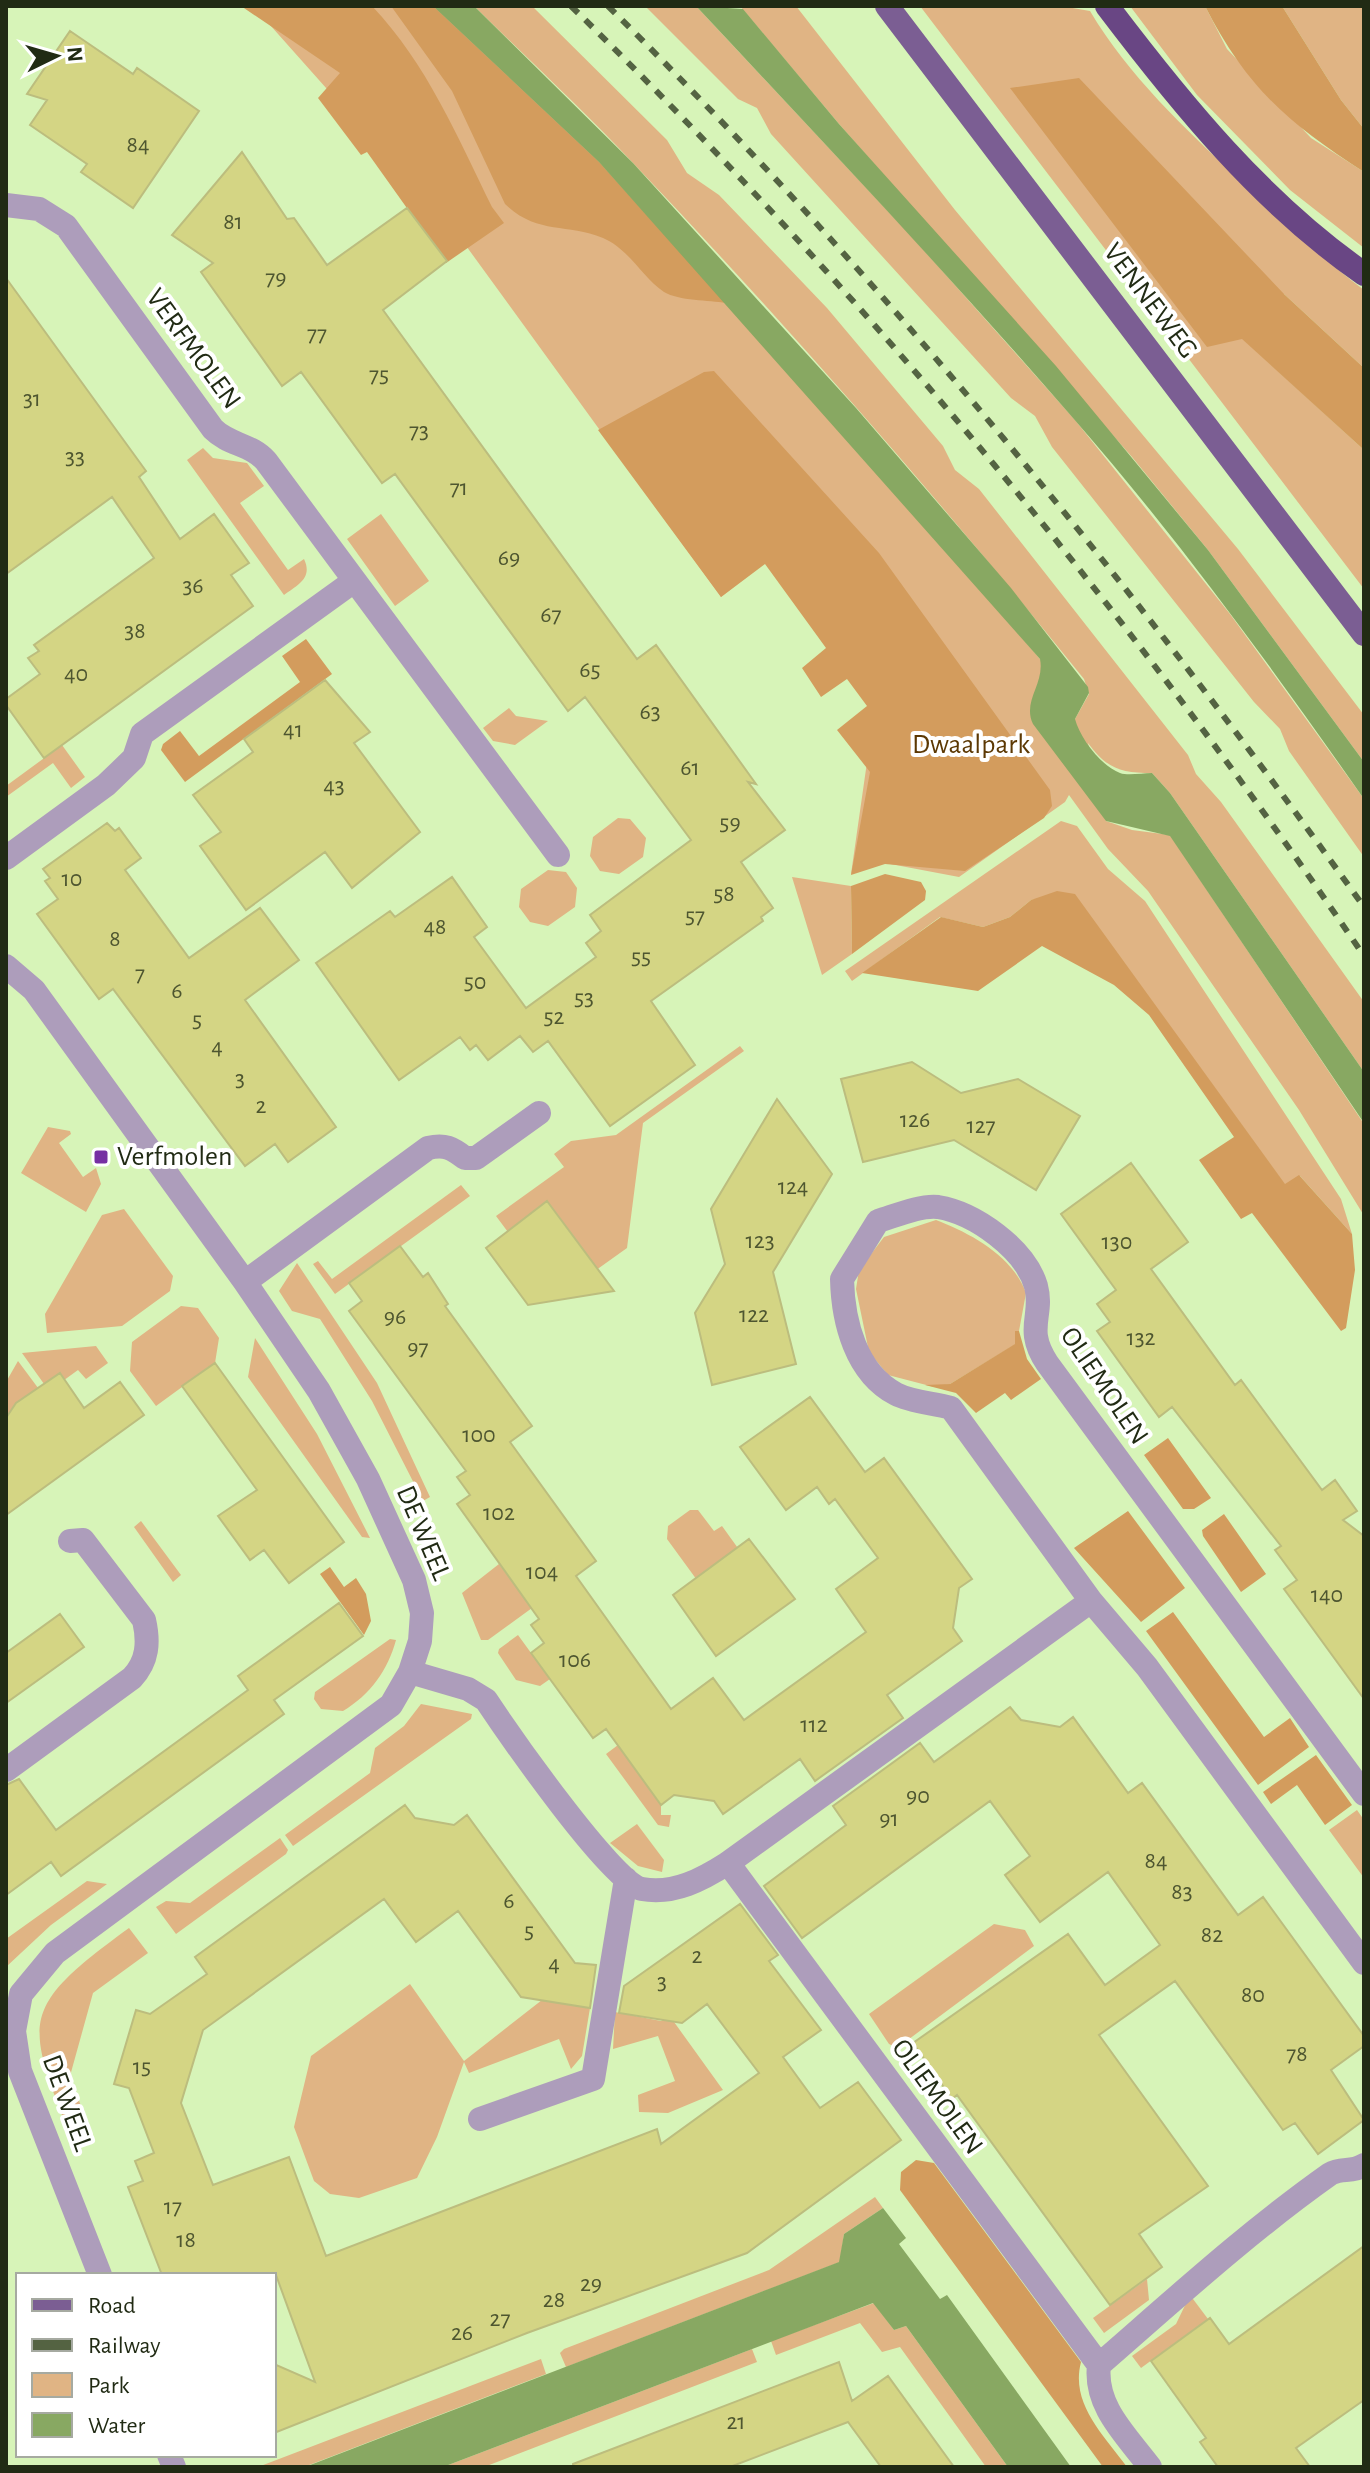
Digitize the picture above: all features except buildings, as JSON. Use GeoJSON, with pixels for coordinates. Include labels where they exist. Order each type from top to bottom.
{"type":"FeatureCollection","features":[{"type":"Feature","properties":{"kind":"highway"},"geometry":{"type":"LineString","coordinates":[[1107,6],[1198,124],[1272,197],[1364,274]]}},
{"type":"Feature","properties":{"kind":"main road","name":"VENNEWEG"},"geometry":{"type":"LineString","coordinates":[[887,6],[1364,634]]}},
{"type":"Feature","properties":{"kind":"street","name":"VERFMOLEN"},"geometry":{"type":"LineString","coordinates":[[6,205],[39,209],[66,226],[213,429],[222,438],[250,446],[266,461],[558,855]]}},
{"type":"Feature","properties":{"kind":"street"},"geometry":{"type":"LineString","coordinates":[[6,858],[106,785],[134,758],[142,734],[354,581]]}},
{"type":"Feature","properties":{"kind":"street","name":"DE WEEL"},"geometry":{"type":"LineString","coordinates":[[6,966],[34,990],[245,1282],[319,1391],[368,1479],[404,1554],[422,1613],[420,1641],[410,1672],[391,1705],[55,1953],[14,1992],[14,2031],[20,2071],[99,2273]]}},
{"type":"Feature","properties":{"kind":"street"},"geometry":{"type":"LineString","coordinates":[[245,1282],[428,1148],[440,1145],[451,1147],[465,1158],[476,1158],[539,1113]]}},
{"type":"Feature","properties":{"kind":"street","name":"OLIEMOLEN"},"geometry":{"type":"LineString","coordinates":[[1364,1794],[1047,1363],[1034,1334],[1036,1286],[1020,1259],[1000,1238],[965,1216],[936,1207],[878,1221],[842,1279],[858,1357],[874,1380],[898,1396],[951,1408],[1091,1601],[1147,1667],[1364,1963]]}},
{"type":"Feature","properties":{"kind":"street"},"geometry":{"type":"LineString","coordinates":[[6,1770],[132,1678],[141,1668],[146,1655],[148,1637],[144,1620],[83,1540],[70,1541]]}},
{"type":"Feature","properties":{"kind":"street"},"geometry":{"type":"LineString","coordinates":[[410,1672],[468,1689],[486,1700],[611,1867],[626,1879],[638,1888],[681,1887],[728,1863],[1091,1601]]}},
{"type":"Feature","properties":{"kind":"street","name":"OLIEMOLEN"},"geometry":{"type":"LineString","coordinates":[[728,1863],[1099,2365],[1096,2387],[1106,2407],[1150,2467]]}},
{"type":"Feature","properties":{"kind":"street"},"geometry":{"type":"LineString","coordinates":[[480,2119],[593,2079],[626,1879]]}},
{"type":"Feature","properties":{"kind":"street"},"geometry":{"type":"LineString","coordinates":[[1099,2365],[1252,2231],[1335,2171],[1355,2172],[1364,2165]]}},
{"type":"Feature","properties":{"kind":"green space"},"geometry":{"type":"Polygon","coordinates":[[[241,6],[372,6],[392,28],[425,76],[492,207],[504,223],[446,263],[367,152],[361,155],[318,98],[340,73],[241,6]]]}},
{"type":"Feature","properties":{"kind":"green space","name":"Dwaalpark"},"geometry":{"type":"Polygon","coordinates":[[[253,6],[448,6],[656,203],[1040,659],[1075,719],[1089,694],[1084,679],[975,546],[864,416],[692,225],[594,123],[474,6],[532,6],[667,140],[687,173],[719,195],[827,308],[943,446],[955,470],[979,489],[1188,755],[1196,774],[1221,802],[1364,1002],[1364,1072],[1170,793],[1152,773],[1116,768],[1102,759],[1088,743],[1106,821],[1132,830],[1170,835],[1364,1124],[1363,1214],[1299,1110],[1148,891],[1108,849],[1069,795],[1065,802],[959,877],[885,863],[851,874],[876,699],[770,559],[721,597],[464,243],[253,6]]]}},
{"type":"Feature","properties":{"kind":"green space"},"geometry":{"type":"Polygon","coordinates":[[[391,6],[433,6],[599,162],[726,303],[670,295],[656,286],[628,256],[603,238],[540,224],[517,214],[505,204],[452,91],[391,6]]]}},
{"type":"Feature","properties":{"kind":"green space"},"geometry":{"type":"Polygon","coordinates":[[[645,6],[696,6],[913,238],[1075,420],[1230,614],[1364,799],[1364,857],[1289,751],[1280,729],[1254,702],[1052,447],[1035,416],[1011,398],[771,134],[757,108],[738,99],[645,6]]]}},
{"type":"Feature","properties":{"kind":"green space"},"geometry":{"type":"Polygon","coordinates":[[[740,6],[796,6],[955,210],[1238,549],[1364,715],[1364,762],[1208,550],[1132,457],[839,124],[740,6]]]}},
{"type":"Feature","properties":{"kind":"green space"},"geometry":{"type":"Polygon","coordinates":[[[920,6],[1061,6],[1090,11],[1122,57],[1178,121],[1300,237],[1364,290],[1364,368],[1284,294],[1242,338],[1364,450],[1364,589],[920,6]]]}},
{"type":"Feature","properties":{"kind":"green space"},"geometry":{"type":"Polygon","coordinates":[[[1130,6],[1205,6],[1227,49],[1311,138],[1364,172],[1364,248],[1290,190],[1197,95],[1130,6]]]}},
{"type":"Feature","properties":{"kind":"green space"},"geometry":{"type":"Polygon","coordinates":[[[1205,6],[1282,6],[1341,100],[1364,129],[1364,172],[1313,137],[1272,101],[1237,60],[1205,6]]]}},
{"type":"Feature","properties":{"kind":"green space"},"geometry":{"type":"Polygon","coordinates":[[[1282,6],[1364,6],[1364,129],[1341,100],[1282,6]]]}},
{"type":"Feature","properties":{"kind":"green space"},"geometry":{"type":"Polygon","coordinates":[[[1079,78],[1284,294],[1364,368],[1364,450],[1242,339],[1207,347],[1010,88],[1079,78]]]}},
{"type":"Feature","properties":{"kind":"green space"},"geometry":{"type":"Polygon","coordinates":[[[714,371],[879,553],[1050,790],[1052,806],[1044,818],[965,871],[885,864],[851,875],[870,772],[837,730],[867,706],[847,679],[821,697],[802,668],[826,648],[765,564],[721,597],[598,430],[704,372],[714,371]]]}},
{"type":"Feature","properties":{"kind":"green space"},"geometry":{"type":"Polygon","coordinates":[[[203,448],[213,458],[247,463],[264,486],[240,503],[288,570],[304,559],[307,571],[303,580],[284,595],[187,460],[203,448]]]}},
{"type":"Feature","properties":{"kind":"green space"},"geometry":{"type":"Polygon","coordinates":[[[381,514],[429,581],[395,606],[347,539],[381,514]]]}},
{"type":"Feature","properties":{"kind":"green space"},"geometry":{"type":"Polygon","coordinates":[[[306,639],[332,674],[185,782],[161,750],[163,744],[180,731],[199,756],[300,682],[282,656],[306,639]]]}},
{"type":"Feature","properties":{"kind":"green space"},"geometry":{"type":"Polygon","coordinates":[[[509,708],[516,716],[548,721],[515,745],[493,741],[483,728],[509,708]]]}},
{"type":"Feature","properties":{"kind":"green space"},"geometry":{"type":"Polygon","coordinates":[[[62,745],[85,777],[71,788],[53,763],[6,797],[6,786],[62,745]]]}},
{"type":"Feature","properties":{"kind":"green space"},"geometry":{"type":"Polygon","coordinates":[[[618,818],[630,819],[646,838],[643,857],[619,874],[600,871],[590,856],[593,837],[618,818]]]}},
{"type":"Feature","properties":{"kind":"green space"},"geometry":{"type":"Polygon","coordinates":[[[1061,821],[1077,826],[1108,869],[1145,901],[1341,1199],[1352,1234],[1300,1176],[1285,1185],[1074,894],[1031,900],[1010,917],[983,927],[940,917],[852,981],[845,971],[1061,821]]]}},
{"type":"Feature","properties":{"kind":"green space"},"geometry":{"type":"Polygon","coordinates":[[[548,870],[566,872],[577,888],[575,907],[548,926],[530,922],[519,907],[521,889],[548,870]]]}},
{"type":"Feature","properties":{"kind":"green space"},"geometry":{"type":"Polygon","coordinates":[[[885,874],[921,882],[926,891],[925,900],[852,954],[851,886],[885,874]]]}},
{"type":"Feature","properties":{"kind":"green space"},"geometry":{"type":"Polygon","coordinates":[[[792,877],[851,886],[852,954],[822,975],[792,877]]]}},
{"type":"Feature","properties":{"kind":"green space"},"geometry":{"type":"Polygon","coordinates":[[[1057,891],[1075,894],[1285,1184],[1299,1175],[1352,1234],[1355,1270],[1346,1328],[1341,1331],[1252,1213],[1241,1219],[1199,1160],[1234,1137],[1149,1015],[1114,985],[1042,946],[978,991],[862,973],[941,917],[983,927],[1010,917],[1031,900],[1057,891]]]}},
{"type":"Feature","properties":{"kind":"green space"},"geometry":{"type":"Polygon","coordinates":[[[740,1046],[744,1051],[643,1123],[627,1248],[557,1298],[496,1216],[564,1167],[554,1154],[571,1141],[616,1135],[740,1046]]]}},
{"type":"Feature","properties":{"kind":"green space"},"geometry":{"type":"Polygon","coordinates":[[[48,1127],[70,1131],[71,1134],[59,1143],[83,1177],[96,1168],[101,1184],[86,1212],[21,1173],[48,1127]]]}},
{"type":"Feature","properties":{"kind":"green space"},"geometry":{"type":"Polygon","coordinates":[[[461,1185],[470,1196],[335,1294],[313,1264],[318,1261],[332,1279],[461,1185]]]}},
{"type":"Feature","properties":{"kind":"green space"},"geometry":{"type":"Polygon","coordinates":[[[124,1209],[173,1276],[170,1291],[122,1326],[47,1333],[45,1314],[102,1215],[124,1209]]]}},
{"type":"Feature","properties":{"kind":"green space"},"geometry":{"type":"Polygon","coordinates":[[[936,1220],[976,1239],[1001,1257],[1020,1280],[1026,1293],[1019,1331],[1015,1331],[1016,1344],[950,1384],[934,1387],[888,1375],[869,1352],[856,1289],[859,1270],[884,1237],[936,1220]]]}},
{"type":"Feature","properties":{"kind":"green space"},"geometry":{"type":"Polygon","coordinates":[[[297,1263],[377,1383],[430,1497],[423,1501],[372,1401],[320,1319],[292,1311],[279,1291],[297,1263]]]}},
{"type":"Feature","properties":{"kind":"green space"},"geometry":{"type":"Polygon","coordinates":[[[181,1306],[198,1308],[219,1338],[215,1363],[156,1406],[130,1371],[132,1342],[181,1306]]]}},
{"type":"Feature","properties":{"kind":"green space"},"geometry":{"type":"Polygon","coordinates":[[[1015,1331],[1019,1331],[1027,1359],[1041,1379],[1011,1400],[1005,1393],[976,1413],[956,1393],[925,1385],[950,1384],[1015,1344],[1015,1331]]]}},
{"type":"Feature","properties":{"kind":"green space"},"geometry":{"type":"Polygon","coordinates":[[[255,1338],[317,1434],[370,1538],[362,1537],[248,1377],[255,1338]]]}},
{"type":"Feature","properties":{"kind":"green space"},"geometry":{"type":"Polygon","coordinates":[[[96,1346],[108,1363],[86,1379],[78,1370],[49,1391],[22,1353],[96,1346]]]}},
{"type":"Feature","properties":{"kind":"green space"},"geometry":{"type":"Polygon","coordinates":[[[18,1361],[44,1396],[6,1423],[6,1382],[18,1361]]]}},
{"type":"Feature","properties":{"kind":"green space"},"geometry":{"type":"Polygon","coordinates":[[[1168,1438],[1211,1498],[1194,1509],[1183,1509],[1144,1455],[1168,1438]]]}},
{"type":"Feature","properties":{"kind":"green space"},"geometry":{"type":"Polygon","coordinates":[[[690,1510],[698,1510],[714,1531],[722,1526],[766,1587],[721,1613],[667,1539],[668,1526],[690,1510]]]}},
{"type":"Feature","properties":{"kind":"green space"},"geometry":{"type":"Polygon","coordinates":[[[1128,1511],[1185,1588],[1141,1622],[1074,1548],[1128,1511]]]}},
{"type":"Feature","properties":{"kind":"green space"},"geometry":{"type":"Polygon","coordinates":[[[1224,1514],[1266,1574],[1241,1592],[1203,1536],[1202,1530],[1224,1514]]]}},
{"type":"Feature","properties":{"kind":"green space"},"geometry":{"type":"Polygon","coordinates":[[[141,1521],[181,1575],[173,1582],[134,1527],[141,1521]]]}},
{"type":"Feature","properties":{"kind":"green space"},"geometry":{"type":"Polygon","coordinates":[[[499,1564],[532,1608],[488,1640],[481,1640],[462,1593],[499,1564]]]}},
{"type":"Feature","properties":{"kind":"green space"},"geometry":{"type":"Polygon","coordinates":[[[330,1567],[344,1587],[356,1578],[366,1594],[371,1621],[364,1635],[320,1574],[330,1567]]]}},
{"type":"Feature","properties":{"kind":"green space"},"geometry":{"type":"Polygon","coordinates":[[[1173,1612],[1264,1737],[1290,1718],[1309,1747],[1258,1785],[1146,1631],[1173,1612]]]}},
{"type":"Feature","properties":{"kind":"green space"},"geometry":{"type":"Polygon","coordinates":[[[518,1635],[550,1679],[540,1686],[516,1680],[498,1653],[518,1635]]]}},
{"type":"Feature","properties":{"kind":"green space"},"geometry":{"type":"Polygon","coordinates":[[[390,1639],[396,1640],[393,1651],[370,1689],[343,1711],[321,1709],[314,1699],[315,1692],[390,1639]]]}},
{"type":"Feature","properties":{"kind":"green space"},"geometry":{"type":"Polygon","coordinates":[[[421,1704],[472,1714],[471,1719],[293,1846],[285,1835],[370,1773],[375,1748],[404,1726],[421,1704]]]}},
{"type":"Feature","properties":{"kind":"green space"},"geometry":{"type":"Polygon","coordinates":[[[618,1745],[661,1805],[661,1815],[671,1815],[669,1827],[658,1825],[606,1754],[618,1745]]]}},
{"type":"Feature","properties":{"kind":"green space"},"geometry":{"type":"Polygon","coordinates":[[[1316,1755],[1352,1805],[1325,1825],[1297,1785],[1271,1804],[1263,1792],[1316,1755]]]}},
{"type":"Feature","properties":{"kind":"green space"},"geometry":{"type":"Polygon","coordinates":[[[1357,1810],[1364,1820],[1364,1878],[1329,1830],[1357,1810]]]}},
{"type":"Feature","properties":{"kind":"green space"},"geometry":{"type":"Polygon","coordinates":[[[637,1824],[664,1860],[662,1872],[638,1866],[610,1843],[637,1824]]]}},
{"type":"Feature","properties":{"kind":"green space"},"geometry":{"type":"Polygon","coordinates":[[[280,1838],[288,1850],[286,1854],[176,1934],[156,1907],[166,1901],[190,1903],[280,1838]]]}},
{"type":"Feature","properties":{"kind":"green space"},"geometry":{"type":"Polygon","coordinates":[[[87,1881],[107,1884],[51,1925],[6,1967],[6,1939],[87,1881]]]}},
{"type":"Feature","properties":{"kind":"green space"},"geometry":{"type":"Polygon","coordinates":[[[994,1924],[1025,1930],[1034,1946],[897,2048],[889,2044],[869,2014],[994,1924]]]}},
{"type":"Feature","properties":{"kind":"green space"},"geometry":{"type":"Polygon","coordinates":[[[129,1928],[148,1953],[93,1993],[70,2076],[93,2139],[74,2146],[46,2071],[40,2044],[41,2021],[49,2000],[66,1980],[129,1928]]]}},
{"type":"Feature","properties":{"kind":"green space"},"geometry":{"type":"Polygon","coordinates":[[[410,1984],[464,2061],[542,2000],[590,2008],[582,2056],[571,2069],[559,2039],[469,2073],[464,2062],[437,2137],[417,2178],[359,2198],[330,2194],[314,2181],[294,2127],[311,2056],[410,1984]]]}},
{"type":"Feature","properties":{"kind":"green space"},"geometry":{"type":"Polygon","coordinates":[[[615,2012],[661,2021],[669,2015],[723,2090],[668,2113],[639,2112],[638,2095],[675,2081],[658,2036],[613,2049],[615,2012]]]}},
{"type":"Feature","properties":{"kind":"green space"},"geometry":{"type":"Polygon","coordinates":[[[916,2160],[934,2163],[1081,2362],[1080,2392],[1085,2405],[1099,2431],[1127,2467],[1103,2467],[900,2190],[901,2172],[916,2160]]]}},
{"type":"Feature","properties":{"kind":"green space"},"geometry":{"type":"Polygon","coordinates":[[[875,2197],[883,2208],[844,2234],[840,2262],[566,2367],[560,2353],[564,2349],[769,2270],[875,2197]]]}},
{"type":"Feature","properties":{"kind":"green space"},"geometry":{"type":"Polygon","coordinates":[[[1147,2279],[1149,2300],[1104,2333],[1093,2318],[1147,2279]]]}},
{"type":"Feature","properties":{"kind":"green space"},"geometry":{"type":"Polygon","coordinates":[[[1190,2295],[1208,2319],[1141,2368],[1132,2356],[1176,2324],[1190,2295]]]}},
{"type":"Feature","properties":{"kind":"green space"},"geometry":{"type":"Polygon","coordinates":[[[874,2303],[894,2330],[906,2326],[1008,2467],[986,2467],[900,2347],[882,2352],[860,2323],[776,2355],[771,2341],[874,2303]]]}},
{"type":"Feature","properties":{"kind":"green space"},"geometry":{"type":"Polygon","coordinates":[[[752,2349],[757,2362],[484,2467],[443,2467],[752,2349]]]}},
{"type":"Feature","properties":{"kind":"green space"},"geometry":{"type":"Polygon","coordinates":[[[541,2359],[546,2374],[304,2467],[258,2467],[541,2359]]]}},
{"type":"Feature","properties":{"kind":"water"},"geometry":{"type":"Polygon","coordinates":[[[433,6],[474,6],[633,163],[856,408],[1011,588],[1088,687],[1089,693],[1075,719],[1086,743],[1113,769],[1127,774],[1152,773],[1170,793],[1364,1072],[1364,1123],[1170,836],[1106,821],[1033,724],[1030,708],[1041,668],[1040,659],[599,162],[433,6]]]}},
{"type":"Feature","properties":{"kind":"water"},"geometry":{"type":"Polygon","coordinates":[[[696,6],[743,9],[839,124],[1056,366],[1208,550],[1364,762],[1364,799],[1224,605],[1112,463],[934,262],[696,6]]]}},
{"type":"Feature","properties":{"kind":"water"},"geometry":{"type":"Polygon","coordinates":[[[883,2208],[906,2238],[899,2244],[940,2299],[947,2295],[1071,2467],[1008,2467],[906,2326],[894,2330],[873,2303],[443,2467],[305,2467],[839,2262],[844,2234],[883,2208]]]}},
{"type":"Feature","properties":{"kind":"railway"},"geometry":{"type":"LineString","coordinates":[[571,6],[680,115],[786,228],[991,461],[1184,704],[1364,956]]}},
{"type":"Feature","properties":{"kind":"railway"},"geometry":{"type":"LineString","coordinates":[[608,6],[812,219],[1005,440],[1189,670],[1364,907]]}},
{"type":"Feature","properties":{"kind":"place","name":"Verfmolen"},"geometry":{"type":"Point","coordinates":[101,1157]}}]}
